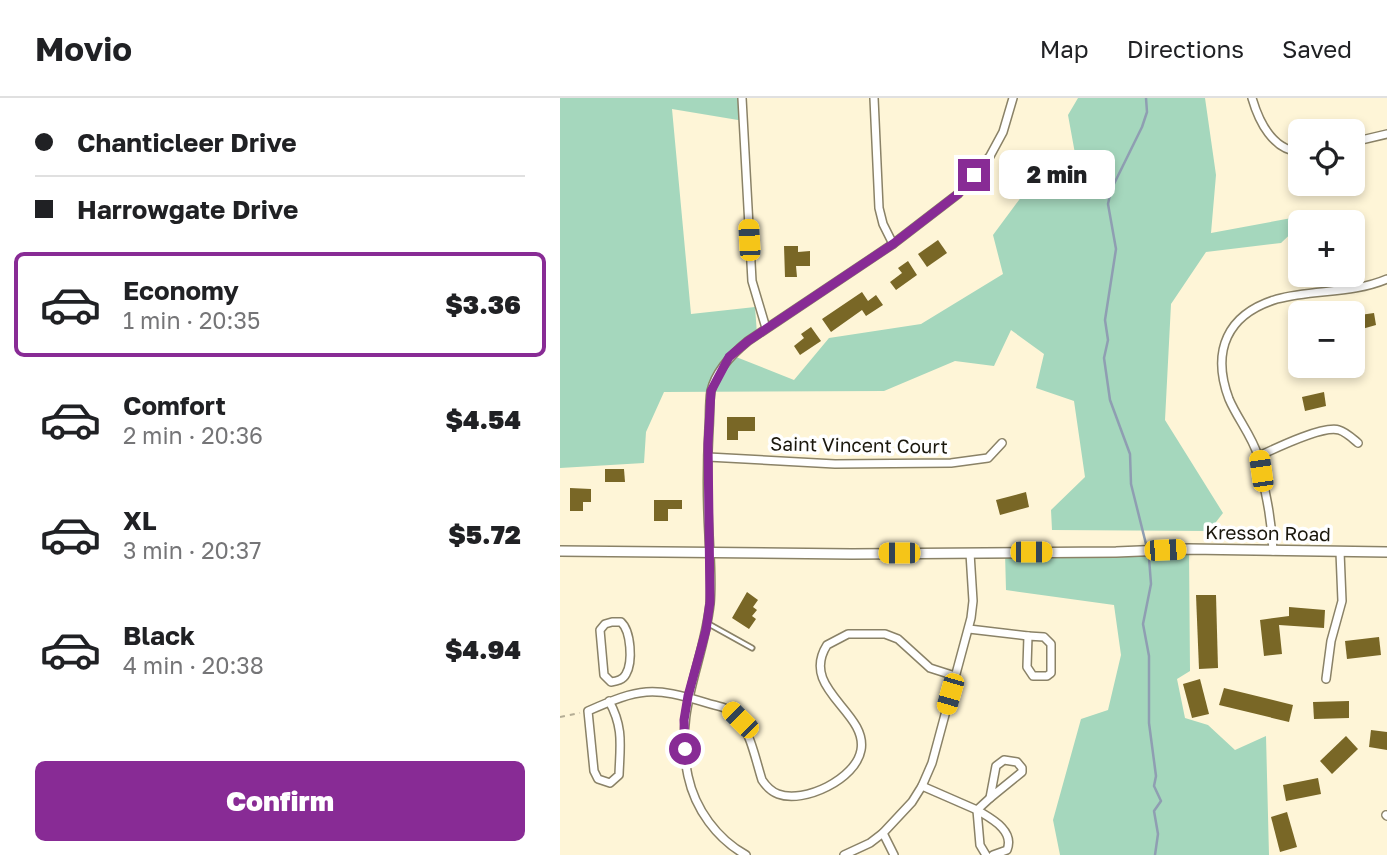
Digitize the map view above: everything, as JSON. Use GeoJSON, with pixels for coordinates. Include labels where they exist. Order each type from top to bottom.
{"type":"FeatureCollection","features":[{"type":"Feature","properties":{"kind":"street"},"geometry":{"type":"LineString","coordinates":[[742,98],[752,281],[766,328]]}},
{"type":"Feature","properties":{"kind":"street"},"geometry":{"type":"LineString","coordinates":[[874,98],[879,208],[893,244]]}},
{"type":"Feature","properties":{"kind":"street"},"geometry":{"type":"LineString","coordinates":[[746,855],[717,832],[700,808],[690,783],[685,749],[684,720],[707,623],[711,579],[708,457],[711,391],[729,357],[766,328],[893,244],[958,194],[990,156],[1003,132],[1013,98]]}},
{"type":"Feature","properties":{"kind":"street"},"geometry":{"type":"LineString","coordinates":[[1252,98],[1268,133],[1282,148],[1288,149]]}},
{"type":"Feature","properties":{"kind":"street"},"geometry":{"type":"LineString","coordinates":[[1365,139],[1387,134]]}},
{"type":"Feature","properties":{"kind":"street"},"geometry":{"type":"LineString","coordinates":[[1273,551],[1269,507],[1259,456],[1230,400],[1223,379],[1226,336],[1234,325],[1253,310],[1277,299],[1350,290],[1387,279]]}},
{"type":"Feature","properties":{"kind":"street"},"geometry":{"type":"LineString","coordinates":[[1259,456],[1291,441],[1331,429],[1346,434],[1358,443]]}},
{"type":"Feature","properties":{"kind":"street","name":"Saint Vincent Court"},"geometry":{"type":"LineString","coordinates":[[708,457],[835,464],[951,463],[988,458],[1002,443]]}},
{"type":"Feature","properties":{"kind":"street","name":"Kresson Road"},"geometry":{"type":"LineString","coordinates":[[560,551],[970,553],[1189,549],[1387,552]]}},
{"type":"Feature","properties":{"kind":"street"},"geometry":{"type":"LineString","coordinates":[[1326,679],[1331,642],[1342,601],[1340,552]]}},
{"type":"Feature","properties":{"kind":"street"},"geometry":{"type":"LineString","coordinates":[[844,855],[870,843],[883,833],[912,802],[922,786],[932,762],[969,629],[973,601],[970,553]]}},
{"type":"Feature","properties":{"kind":"street"},"geometry":{"type":"LineString","coordinates":[[621,622],[628,629],[628,671],[624,678],[611,682],[604,675],[600,631],[605,624],[621,622]]}},
{"type":"Feature","properties":{"kind":"street"},"geometry":{"type":"LineString","coordinates":[[969,629],[1044,637],[1051,644],[1051,673],[1047,676],[1033,676],[1027,667],[1028,636]]}},
{"type":"Feature","properties":{"kind":"street"},"geometry":{"type":"LineString","coordinates":[[610,701],[619,718],[621,730],[619,775],[610,783],[598,779],[595,775],[588,711],[610,701],[631,693],[659,691],[727,707],[740,720],[762,780],[778,794],[789,796],[809,793],[834,783],[854,766],[861,754],[862,744],[858,733],[832,695],[821,672],[821,661],[827,645],[848,634],[884,634],[898,639],[930,668],[955,677]]}},
{"type":"Feature","properties":{"kind":"street"},"geometry":{"type":"LineString","coordinates":[[624,678],[631,693]]}},
{"type":"Feature","properties":{"kind":"street"},"geometry":{"type":"LineString","coordinates":[[977,810],[1022,772],[1019,764],[1010,760],[999,761],[990,798]]}},
{"type":"Feature","properties":{"kind":"street"},"geometry":{"type":"LineString","coordinates":[[922,786],[977,810],[1001,826],[1009,839],[1007,850],[993,855]]}},
{"type":"Feature","properties":{"kind":"street"},"geometry":{"type":"LineString","coordinates":[[977,810],[980,845],[986,855]]}},
{"type":"Feature","properties":{"kind":"street"},"geometry":{"type":"LineString","coordinates":[[883,833],[894,855]]}},
{"type":"Feature","properties":{"kind":"lane"},"geometry":{"type":"LineString","coordinates":[[707,623],[752,648]]}},
{"type":"Feature","properties":{"kind":"path"},"geometry":{"type":"LineString","coordinates":[[560,717],[588,711]]}},
{"type":"Feature","properties":{"kind":"green space"},"geometry":{"type":"Polygon","coordinates":[[[560,98],[743,98],[744,121],[672,109],[691,314],[755,307],[757,334],[731,355],[794,380],[829,338],[921,324],[1003,274],[993,235],[1048,161],[1078,170],[1068,115],[1078,98],[1205,98],[1216,175],[1211,233],[1288,219],[1288,236],[1281,243],[1206,252],[1171,304],[1165,420],[1223,513],[1209,531],[1052,530],[1051,510],[1085,477],[1074,401],[1036,388],[1044,354],[1011,330],[994,366],[955,361],[884,391],[664,392],[646,432],[644,463],[560,468],[560,98]]]}},
{"type":"Feature","properties":{"kind":"green space"},"geometry":{"type":"Polygon","coordinates":[[[1189,549],[1190,671],[1177,679],[1185,718],[1208,725],[1235,750],[1266,736],[1269,855],[1060,855],[1053,820],[1081,719],[1108,710],[1121,655],[1114,605],[1006,590],[1005,552],[1189,549]]]}},
{"type":"Feature","properties":{"kind":"building"},"geometry":{"type":"Polygon","coordinates":[[[938,240],[947,253],[927,267],[918,254],[938,240]]]}},
{"type":"Feature","properties":{"kind":"building"},"geometry":{"type":"Polygon","coordinates":[[[784,246],[798,246],[798,252],[810,251],[810,266],[796,266],[797,277],[785,277],[784,246]]]}},
{"type":"Feature","properties":{"kind":"building"},"geometry":{"type":"Polygon","coordinates":[[[908,261],[917,275],[896,290],[890,282],[902,273],[898,268],[908,261]]]}},
{"type":"Feature","properties":{"kind":"building"},"geometry":{"type":"Polygon","coordinates":[[[862,292],[868,301],[876,295],[883,305],[866,316],[862,310],[831,332],[822,319],[862,292]]]}},
{"type":"Feature","properties":{"kind":"building"},"geometry":{"type":"Polygon","coordinates":[[[1374,313],[1376,325],[1365,328],[1365,314],[1374,313]]]}},
{"type":"Feature","properties":{"kind":"building"},"geometry":{"type":"Polygon","coordinates":[[[811,327],[821,341],[800,355],[794,346],[804,338],[801,334],[811,327]]]}},
{"type":"Feature","properties":{"kind":"building"},"geometry":{"type":"Polygon","coordinates":[[[1324,392],[1326,406],[1305,411],[1302,397],[1324,392]]]}},
{"type":"Feature","properties":{"kind":"building"},"geometry":{"type":"Polygon","coordinates":[[[727,417],[755,417],[755,431],[738,431],[738,440],[727,440],[727,417]]]}},
{"type":"Feature","properties":{"kind":"building"},"geometry":{"type":"Polygon","coordinates":[[[605,469],[624,469],[625,482],[605,482],[605,469]]]}},
{"type":"Feature","properties":{"kind":"building"},"geometry":{"type":"Polygon","coordinates":[[[570,488],[591,489],[591,502],[583,502],[583,511],[570,511],[570,488]]]}},
{"type":"Feature","properties":{"kind":"building"},"geometry":{"type":"Polygon","coordinates":[[[1026,492],[1029,507],[1000,515],[996,500],[1026,492]]]}},
{"type":"Feature","properties":{"kind":"building"},"geometry":{"type":"Polygon","coordinates":[[[654,500],[682,500],[682,509],[668,509],[668,521],[654,521],[654,500]]]}},
{"type":"Feature","properties":{"kind":"building"},"geometry":{"type":"Polygon","coordinates":[[[747,592],[758,600],[753,607],[757,610],[752,616],[756,619],[749,629],[732,618],[747,592]]]}},
{"type":"Feature","properties":{"kind":"building"},"geometry":{"type":"Polygon","coordinates":[[[1196,595],[1216,595],[1218,668],[1199,669],[1196,595]]]}},
{"type":"Feature","properties":{"kind":"building"},"geometry":{"type":"Polygon","coordinates":[[[1289,607],[1325,610],[1324,628],[1279,625],[1282,654],[1264,656],[1260,620],[1289,616],[1289,607]]]}},
{"type":"Feature","properties":{"kind":"building"},"geometry":{"type":"Polygon","coordinates":[[[1379,637],[1381,655],[1347,659],[1345,641],[1379,637]]]}},
{"type":"Feature","properties":{"kind":"building"},"geometry":{"type":"Polygon","coordinates":[[[1200,679],[1209,714],[1192,718],[1183,684],[1200,679]]]}},
{"type":"Feature","properties":{"kind":"building"},"geometry":{"type":"Polygon","coordinates":[[[1224,688],[1293,705],[1289,722],[1219,705],[1224,688]]]}},
{"type":"Feature","properties":{"kind":"building"},"geometry":{"type":"Polygon","coordinates":[[[1349,701],[1349,718],[1314,719],[1313,702],[1349,701]]]}},
{"type":"Feature","properties":{"kind":"building"},"geometry":{"type":"Polygon","coordinates":[[[1371,730],[1387,732],[1387,750],[1369,747],[1371,730]]]}},
{"type":"Feature","properties":{"kind":"building"},"geometry":{"type":"Polygon","coordinates":[[[1346,736],[1358,749],[1332,774],[1320,761],[1346,736]]]}},
{"type":"Feature","properties":{"kind":"building"},"geometry":{"type":"Polygon","coordinates":[[[1318,778],[1321,794],[1286,801],[1283,785],[1318,778]]]}},
{"type":"Feature","properties":{"kind":"building"},"geometry":{"type":"Polygon","coordinates":[[[1287,812],[1297,847],[1280,852],[1271,817],[1287,812]]]}},
{"type":"Feature","properties":{"kind":"waterway"},"geometry":{"type":"LineString","coordinates":[[1146,98],[1147,112],[1142,127],[1111,190],[1108,204],[1116,249],[1105,320],[1108,340],[1104,358],[1110,400],[1130,454],[1131,484],[1146,544]]}},
{"type":"Feature","properties":{"kind":"waterway"},"geometry":{"type":"LineString","coordinates":[[1149,558],[1151,584],[1143,624],[1149,656],[1149,723],[1156,776],[1154,786],[1161,801],[1154,811],[1158,834],[1155,855]]}},
{"type":"Feature","properties":{"kind":"route"},"geometry":{"type":"LineString","coordinates":[[685,749],[684,720],[688,696],[706,630],[710,602],[708,444],[711,391],[718,375],[729,357],[748,341],[893,244],[958,194],[974,175]]}}]}
